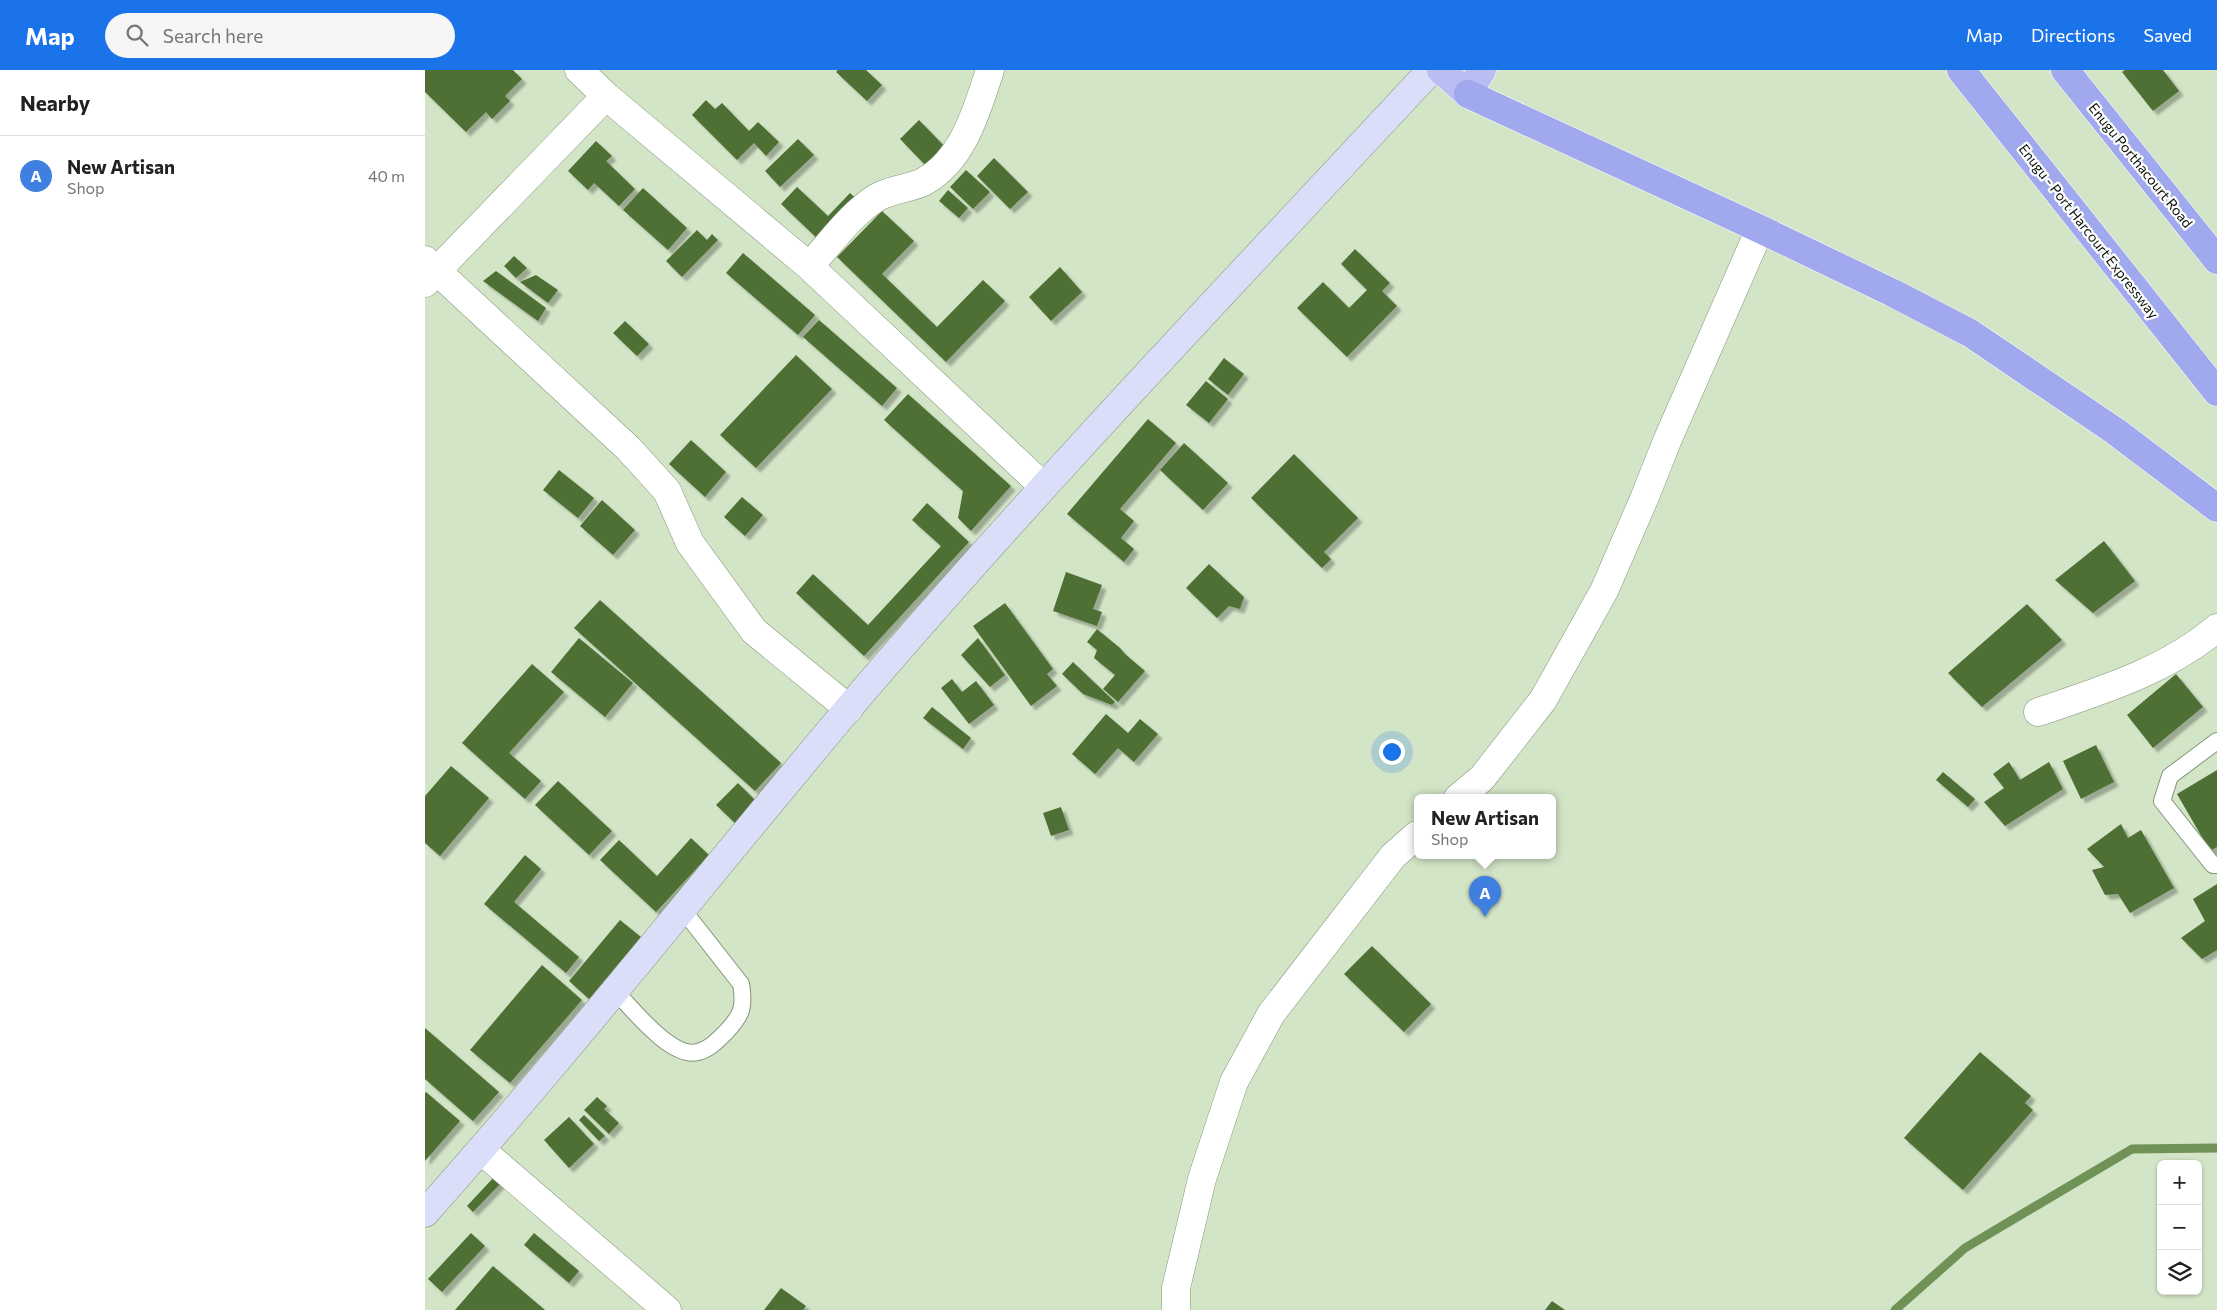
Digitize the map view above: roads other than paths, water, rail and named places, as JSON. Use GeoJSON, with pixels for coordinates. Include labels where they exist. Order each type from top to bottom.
{"type":"FeatureCollection","features":[{"type":"Feature","properties":{"kind":"highway","name":"Enugu - Port Harcourt Expressway"},"geometry":{"type":"LineString","coordinates":[[1961,70],[2217,392]]}},
{"type":"Feature","properties":{"kind":"highway","name":"Enugu Porthacourt Road"},"geometry":{"type":"LineString","coordinates":[[2065,70],[2217,260]]}},
{"type":"Feature","properties":{"kind":"highway"},"geometry":{"type":"LineString","coordinates":[[1468,94],[1760,229],[1893,293],[1970,333],[2115,431],[2217,508]]}},
{"type":"Feature","properties":{"kind":"main road"},"geometry":{"type":"LineString","coordinates":[[425,1213],[481,1150],[615,991],[849,709],[1043,486],[1431,70]]}},
{"type":"Feature","properties":{"kind":"main road"},"geometry":{"type":"LineString","coordinates":[[1441,70],[1468,94],[1482,70]]}},
{"type":"Feature","properties":{"kind":"street"},"geometry":{"type":"LineString","coordinates":[[579,70],[606,96],[809,266],[1043,486]]}},
{"type":"Feature","properties":{"kind":"street"},"geometry":{"type":"LineString","coordinates":[[809,266],[852,219],[877,198],[900,188],[921,183],[939,172],[951,160],[964,136],[990,70]]}},
{"type":"Feature","properties":{"kind":"street"},"geometry":{"type":"LineString","coordinates":[[606,96],[429,271],[629,449],[667,491],[690,543],[754,631],[849,709]]}},
{"type":"Feature","properties":{"kind":"street"},"geometry":{"type":"LineString","coordinates":[[1463,794],[1483,778],[1543,700],[1603,591],[1760,229]]}},
{"type":"Feature","properties":{"kind":"street"},"geometry":{"type":"LineString","coordinates":[[2038,712],[2120,684],[2174,658],[2217,628]]}},
{"type":"Feature","properties":{"kind":"street"},"geometry":{"type":"LineString","coordinates":[[1176,1310],[1176,1288],[1202,1179],[1234,1082],[1271,1014],[1393,856],[1414,837]]}},
{"type":"Feature","properties":{"kind":"street"},"geometry":{"type":"LineString","coordinates":[[481,1150],[667,1310]]}},
{"type":"Feature","properties":{"kind":"lane"},"geometry":{"type":"LineString","coordinates":[[2217,741],[2170,776],[2163,801],[2213,865],[2217,865]]}},
{"type":"Feature","properties":{"kind":"lane"},"geometry":{"type":"LineString","coordinates":[[615,991],[652,1029],[669,1044],[682,1051],[697,1052],[711,1046],[739,1017],[743,999],[741,984],[683,910]]}},
{"type":"Feature","properties":{"kind":"waterway"},"geometry":{"type":"LineString","coordinates":[[1895,1310],[1965,1248],[2132,1149],[2217,1148]]}},
{"type":"Feature","properties":{"kind":"place","name":"New Artisan"},"geometry":{"type":"Point","coordinates":[1485,917]}}]}
